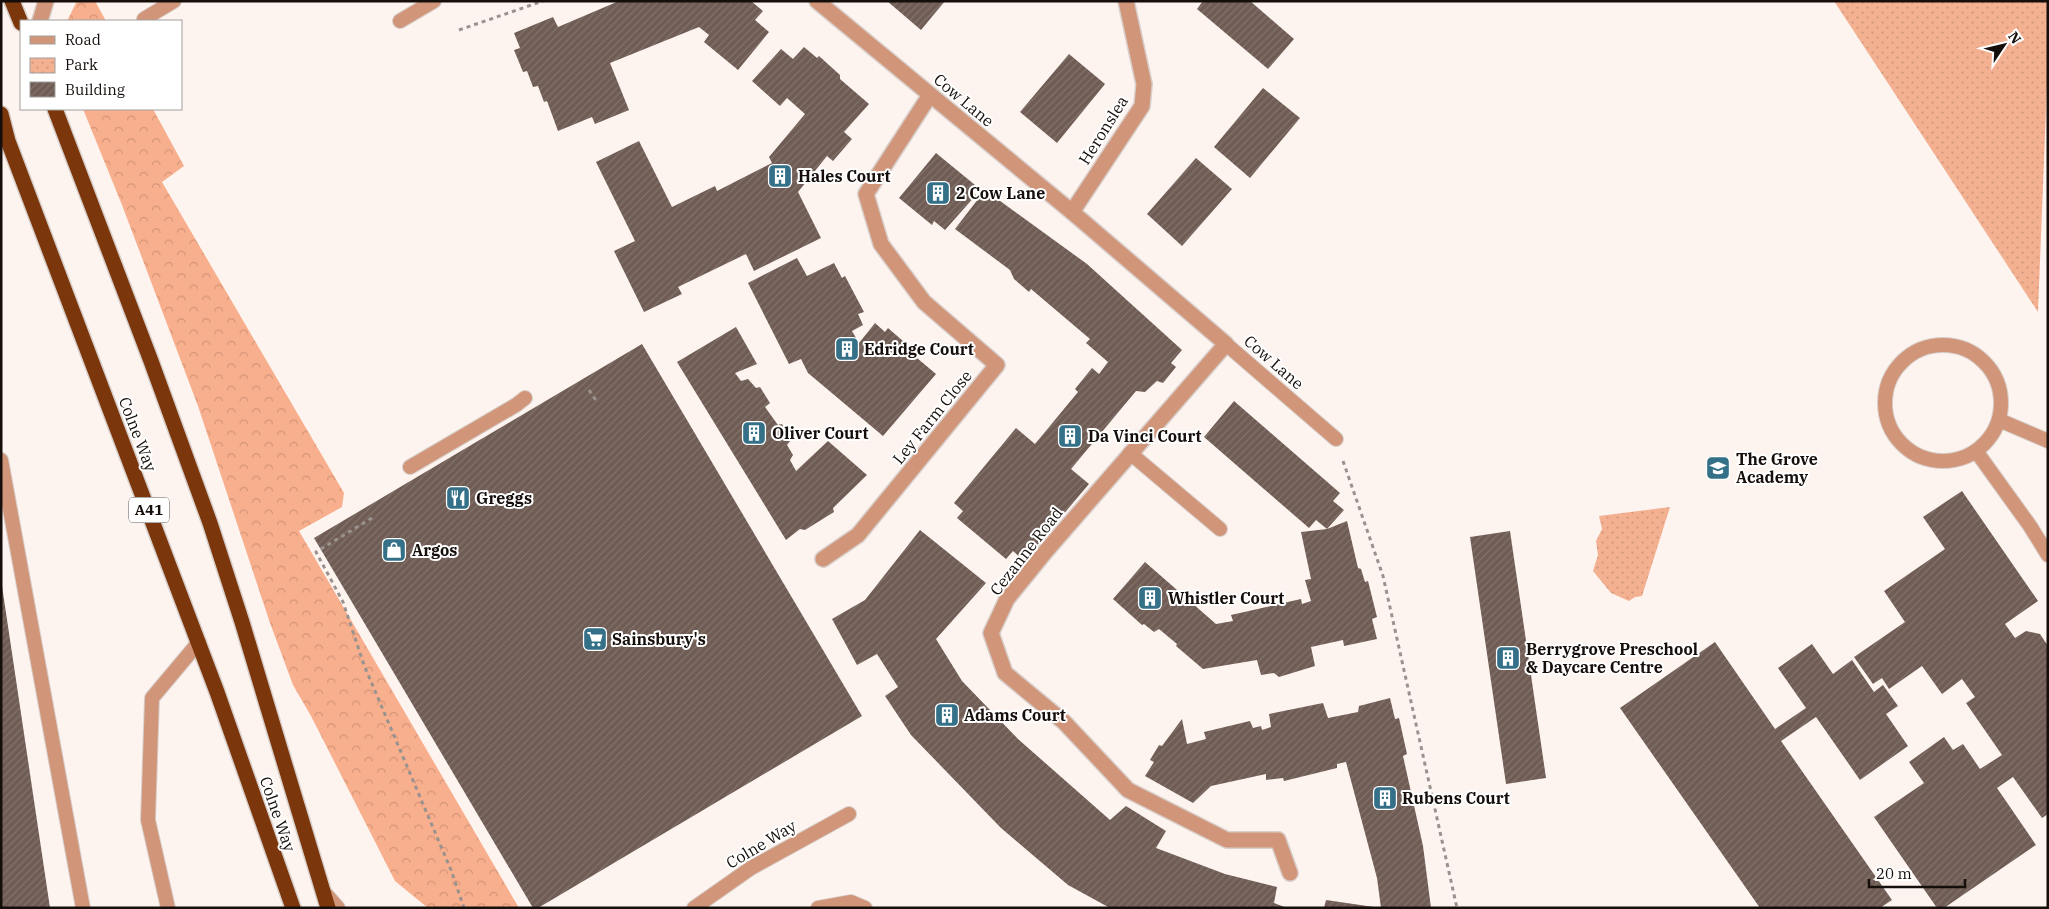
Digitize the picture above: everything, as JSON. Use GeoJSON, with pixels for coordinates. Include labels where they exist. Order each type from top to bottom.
{"type":"FeatureCollection","features":[{"type":"Feature","properties":{"kind":"highway"},"geometry":{"type":"LineString","coordinates":[[12,1],[20,21]]}},
{"type":"Feature","properties":{"kind":"highway","name":"Colne Way"},"geometry":{"type":"LineString","coordinates":[[54,110],[151,361],[210,523],[328,908]]}},
{"type":"Feature","properties":{"kind":"highway","name":"Colne Way"},"geometry":{"type":"LineString","coordinates":[[1,114],[5,137],[198,642],[292,908]]}},
{"type":"Feature","properties":{"kind":"street"},"geometry":{"type":"LineString","coordinates":[[40,20],[46,1]]}},
{"type":"Feature","properties":{"kind":"street","name":"Cow Lane"},"geometry":{"type":"LineString","coordinates":[[816,1],[1072,212],[1226,344]]}},
{"type":"Feature","properties":{"kind":"street","name":"Heronslea"},"geometry":{"type":"LineString","coordinates":[[1072,212],[1142,106],[1144,84],[1126,1]]}},
{"type":"Feature","properties":{"kind":"street","name":"Ley Farm Close"},"geometry":{"type":"LineString","coordinates":[[823,559],[858,535],[997,365],[924,302],[882,244],[866,194],[930,94]]}},
{"type":"Feature","properties":{"kind":"street","name":"Cezanne Road"},"geometry":{"type":"LineString","coordinates":[[1226,344],[1007,598],[991,633],[1005,673],[1064,722],[1128,790],[1227,840],[1278,840],[1290,873]]}},
{"type":"Feature","properties":{"kind":"lane"},"geometry":{"type":"LineString","coordinates":[[144,19],[174,1]]}},
{"type":"Feature","properties":{"kind":"lane"},"geometry":{"type":"LineString","coordinates":[[400,21],[434,1]]}},
{"type":"Feature","properties":{"kind":"lane","name":"Cow Lane"},"geometry":{"type":"LineString","coordinates":[[1226,344],[1336,439]]}},
{"type":"Feature","properties":{"kind":"lane"},"geometry":{"type":"LineString","coordinates":[[1936,345],[1955,346],[1973,353],[1988,365],[1998,382],[2001,401],[1999,420],[1990,438],[1976,451],[1959,459],[1941,460],[1922,457],[1907,447],[1894,434],[1887,417],[1885,397],[1891,378],[1902,362],[1917,351],[1936,345]]}},
{"type":"Feature","properties":{"kind":"lane"},"geometry":{"type":"LineString","coordinates":[[410,467],[516,405],[524,398]]}},
{"type":"Feature","properties":{"kind":"lane"},"geometry":{"type":"LineString","coordinates":[[1999,420],[2048,441]]}},
{"type":"Feature","properties":{"kind":"lane"},"geometry":{"type":"LineString","coordinates":[[1976,451],[2030,526],[2048,555]]}},
{"type":"Feature","properties":{"kind":"lane"},"geometry":{"type":"LineString","coordinates":[[1130,454],[1220,529]]}},
{"type":"Feature","properties":{"kind":"lane"},"geometry":{"type":"LineString","coordinates":[[1,460],[83,908]]}},
{"type":"Feature","properties":{"kind":"lane"},"geometry":{"type":"LineString","coordinates":[[168,908],[148,820],[152,698],[198,642]]}},
{"type":"Feature","properties":{"kind":"lane","name":"Colne Way"},"geometry":{"type":"LineString","coordinates":[[694,908],[751,868],[849,814]]}},
{"type":"Feature","properties":{"kind":"lane"},"geometry":{"type":"LineString","coordinates":[[323,891],[338,908]]}},
{"type":"Feature","properties":{"kind":"lane"},"geometry":{"type":"LineString","coordinates":[[818,908],[851,902],[865,908]]}},
{"type":"Feature","properties":{"kind":"path"},"geometry":{"type":"LineString","coordinates":[[459,30],[543,1]]}},
{"type":"Feature","properties":{"kind":"path"},"geometry":{"type":"LineString","coordinates":[[589,390],[597,402]]}},
{"type":"Feature","properties":{"kind":"path"},"geometry":{"type":"LineString","coordinates":[[1336,439],[1384,576],[1457,908]]}},
{"type":"Feature","properties":{"kind":"path"},"geometry":{"type":"LineString","coordinates":[[372,518],[316,552],[343,602],[364,665],[451,870],[464,908]]}},
{"type":"Feature","properties":{"kind":"green space"},"geometry":{"type":"Polygon","coordinates":[[[77,1],[95,1],[105,20],[68,20],[77,1]]]}},
{"type":"Feature","properties":{"kind":"green space"},"geometry":{"type":"Polygon","coordinates":[[[1834,1],[2048,1],[2048,59],[2038,312],[1834,1]]]}},
{"type":"Feature","properties":{"kind":"green space"},"geometry":{"type":"Polygon","coordinates":[[[83,110],[154,110],[184,166],[162,182],[344,493],[342,507],[299,531],[519,908],[428,908],[395,881],[311,716],[293,685],[270,623],[198,406],[122,205],[83,110]]]}},
{"type":"Feature","properties":{"kind":"green space"},"geometry":{"type":"Polygon","coordinates":[[[1670,507],[1642,596],[1635,597],[1629,601],[1611,593],[1593,571],[1598,555],[1596,541],[1602,529],[1599,516],[1670,507]]]}},
{"type":"Feature","properties":{"kind":"building"},"geometry":{"type":"Polygon","coordinates":[[[619,1],[751,1],[763,11],[755,20],[769,32],[738,70],[704,42],[709,35],[699,27],[610,63],[629,110],[595,124],[592,117],[558,131],[547,101],[544,102],[538,86],[533,87],[527,71],[523,72],[514,50],[520,48],[514,33],[553,17],[558,27],[619,1]]]}},
{"type":"Feature","properties":{"kind":"building"},"geometry":{"type":"Polygon","coordinates":[[[887,1],[945,1],[921,30],[887,1]]]}},
{"type":"Feature","properties":{"kind":"building"},"geometry":{"type":"Polygon","coordinates":[[[1203,1],[1250,1],[1294,39],[1268,69],[1197,9],[1203,1]]]}},
{"type":"Feature","properties":{"kind":"building","name":"Hales Court"},"geometry":{"type":"Polygon","coordinates":[[[804,47],[817,58],[819,56],[840,75],[840,79],[869,104],[844,132],[852,139],[833,161],[827,156],[798,192],[821,238],[754,271],[746,254],[678,287],[682,294],[644,312],[614,251],[635,241],[596,162],[639,141],[672,207],[715,186],[717,191],[772,163],[769,157],[805,114],[787,98],[780,106],[752,81],[781,49],[793,59],[804,47]]]}},
{"type":"Feature","properties":{"kind":"building"},"geometry":{"type":"Polygon","coordinates":[[[1069,54],[1105,84],[1057,143],[1020,112],[1069,54]]]}},
{"type":"Feature","properties":{"kind":"building"},"geometry":{"type":"Polygon","coordinates":[[[1263,88],[1300,118],[1250,178],[1214,147],[1263,88]]]}},
{"type":"Feature","properties":{"kind":"building","name":"2 Cow Lane"},"geometry":{"type":"Polygon","coordinates":[[[936,153],[975,185],[971,191],[976,195],[945,230],[934,221],[932,225],[899,198],[936,153]]]}},
{"type":"Feature","properties":{"kind":"building"},"geometry":{"type":"Polygon","coordinates":[[[1196,158],[1232,189],[1182,246],[1147,214],[1196,158]]]}},
{"type":"Feature","properties":{"kind":"building","name":"Da Vinci Court"},"geometry":{"type":"Polygon","coordinates":[[[985,190],[1087,264],[1182,350],[1171,363],[1176,367],[1163,383],[1157,381],[1145,392],[1136,391],[1071,469],[1089,484],[1024,561],[1013,551],[1006,559],[957,518],[963,511],[954,503],[1016,428],[1035,444],[1078,392],[1075,389],[1092,368],[1099,374],[1108,362],[1086,343],[1090,339],[1031,289],[1029,292],[1014,279],[1010,270],[955,229],[985,190]]]}},
{"type":"Feature","properties":{"kind":"building","name":"Edridge Court"},"geometry":{"type":"Polygon","coordinates":[[[797,258],[807,276],[834,263],[842,278],[845,276],[864,312],[858,314],[863,325],[852,331],[859,343],[875,323],[885,332],[888,328],[919,355],[917,358],[936,374],[883,436],[808,373],[801,359],[789,364],[748,283],[797,258]]]}},
{"type":"Feature","properties":{"kind":"building","name":"Oliver Court"},"geometry":{"type":"Polygon","coordinates":[[[736,327],[757,364],[735,373],[741,381],[748,379],[756,388],[760,387],[770,403],[765,407],[778,425],[782,424],[791,440],[787,445],[793,455],[790,460],[796,471],[828,441],[867,475],[833,508],[834,512],[805,530],[800,529],[786,540],[677,362],[736,327]]]}},
{"type":"Feature","properties":{"kind":"building","name":"Sainsbury's"},"geometry":{"type":"Polygon","coordinates":[[[642,344],[862,716],[538,908],[533,908],[314,538],[642,344]]]}},
{"type":"Feature","properties":{"kind":"building"},"geometry":{"type":"Polygon","coordinates":[[[1234,401],[1340,493],[1333,501],[1344,510],[1327,529],[1316,520],[1309,528],[1204,437],[1234,401]]]}},
{"type":"Feature","properties":{"kind":"building"},"geometry":{"type":"Polygon","coordinates":[[[1962,491],[2038,601],[2005,624],[2015,638],[2026,631],[2040,634],[2048,646],[2048,814],[2042,818],[2013,777],[1997,788],[2036,845],[1944,908],[1937,908],[1874,817],[1924,783],[1909,762],[1944,737],[1953,750],[1963,744],[1980,769],[2002,755],[1966,703],[1975,697],[1962,679],[1942,694],[1922,666],[1889,689],[1882,678],[1873,684],[1854,657],[1905,622],[1884,591],[1945,549],[1923,517],[1962,491]]]}},
{"type":"Feature","properties":{"kind":"building","name":"Whistler Court"},"geometry":{"type":"Polygon","coordinates":[[[1347,521],[1358,568],[1361,569],[1365,582],[1368,581],[1377,617],[1372,619],[1377,639],[1344,646],[1343,640],[1311,647],[1315,666],[1279,677],[1274,673],[1261,675],[1257,660],[1203,669],[1159,629],[1154,632],[1144,624],[1142,625],[1113,599],[1145,562],[1216,624],[1233,621],[1231,615],[1301,599],[1302,604],[1311,601],[1305,580],[1311,579],[1301,532],[1327,529],[1347,521]]]}},
{"type":"Feature","properties":{"kind":"building","name":"Adams Court"},"geometry":{"type":"Polygon","coordinates":[[[920,530],[986,583],[936,639],[962,681],[1018,739],[1110,820],[1126,806],[1166,831],[1156,848],[1225,874],[1277,887],[1274,903],[1287,908],[1110,908],[1068,885],[1001,828],[911,735],[885,696],[898,687],[877,654],[857,665],[832,619],[865,600],[920,530]]]}},
{"type":"Feature","properties":{"kind":"building","name":"Berrygrove Preschool & Daycare Centre"},"geometry":{"type":"Polygon","coordinates":[[[1510,531],[1546,778],[1506,784],[1470,537],[1510,531]]]}},
{"type":"Feature","properties":{"kind":"building"},"geometry":{"type":"Polygon","coordinates":[[[2,586],[50,908],[1,908],[2,586]]]}},
{"type":"Feature","properties":{"kind":"building"},"geometry":{"type":"Polygon","coordinates":[[[1715,642],[1775,729],[1806,708],[1778,668],[1812,644],[1833,674],[1852,660],[1874,692],[1883,685],[1898,706],[1886,714],[1908,746],[1860,780],[1816,717],[1781,741],[1892,900],[1880,908],[1760,908],[1620,708],[1715,642]]]}},
{"type":"Feature","properties":{"kind":"building","name":"Rubens Court"},"geometry":{"type":"Polygon","coordinates":[[[1390,698],[1395,719],[1399,718],[1407,754],[1403,756],[1423,846],[1431,908],[1381,908],[1377,878],[1346,762],[1337,764],[1337,768],[1284,781],[1283,778],[1266,780],[1266,774],[1211,786],[1193,803],[1145,776],[1154,762],[1150,760],[1159,745],[1162,746],[1182,719],[1187,744],[1206,739],[1204,732],[1250,721],[1253,728],[1261,726],[1262,730],[1271,727],[1269,714],[1323,703],[1328,718],[1358,712],[1359,706],[1390,698]]]}},
{"type":"Feature","properties":{"kind":"building"},"geometry":{"type":"Polygon","coordinates":[[[1326,900],[1374,907],[1374,908],[1324,908],[1326,900]]]}},
{"type":"Feature","properties":{"kind":"place","name":"Hales Court"},"geometry":{"type":"Point","coordinates":[780,176]}},
{"type":"Feature","properties":{"kind":"place","name":"2 Cow Lane"},"geometry":{"type":"Point","coordinates":[938,193]}},
{"type":"Feature","properties":{"kind":"place","name":"Edridge Court"},"geometry":{"type":"Point","coordinates":[847,349]}},
{"type":"Feature","properties":{"kind":"place","name":"Oliver Court"},"geometry":{"type":"Point","coordinates":[754,433]}},
{"type":"Feature","properties":{"kind":"place","name":"Da Vinci Court"},"geometry":{"type":"Point","coordinates":[1070,436]}},
{"type":"Feature","properties":{"kind":"place","name":"The Grove Academy"},"geometry":{"type":"Point","coordinates":[1718,468]}},
{"type":"Feature","properties":{"kind":"place","name":"Greggs"},"geometry":{"type":"Point","coordinates":[458,498]}},
{"type":"Feature","properties":{"kind":"place","name":"Argos"},"geometry":{"type":"Point","coordinates":[394,550]}},
{"type":"Feature","properties":{"kind":"place","name":"Whistler Court"},"geometry":{"type":"Point","coordinates":[1150,598]}},
{"type":"Feature","properties":{"kind":"place","name":"Sainsbury's"},"geometry":{"type":"Point","coordinates":[595,639]}},
{"type":"Feature","properties":{"kind":"place","name":"Berrygrove Preschool & Daycare Centre"},"geometry":{"type":"Point","coordinates":[1508,658]}},
{"type":"Feature","properties":{"kind":"place","name":"Adams Court"},"geometry":{"type":"Point","coordinates":[947,715]}},
{"type":"Feature","properties":{"kind":"place","name":"Rubens Court"},"geometry":{"type":"Point","coordinates":[1385,798]}}]}
